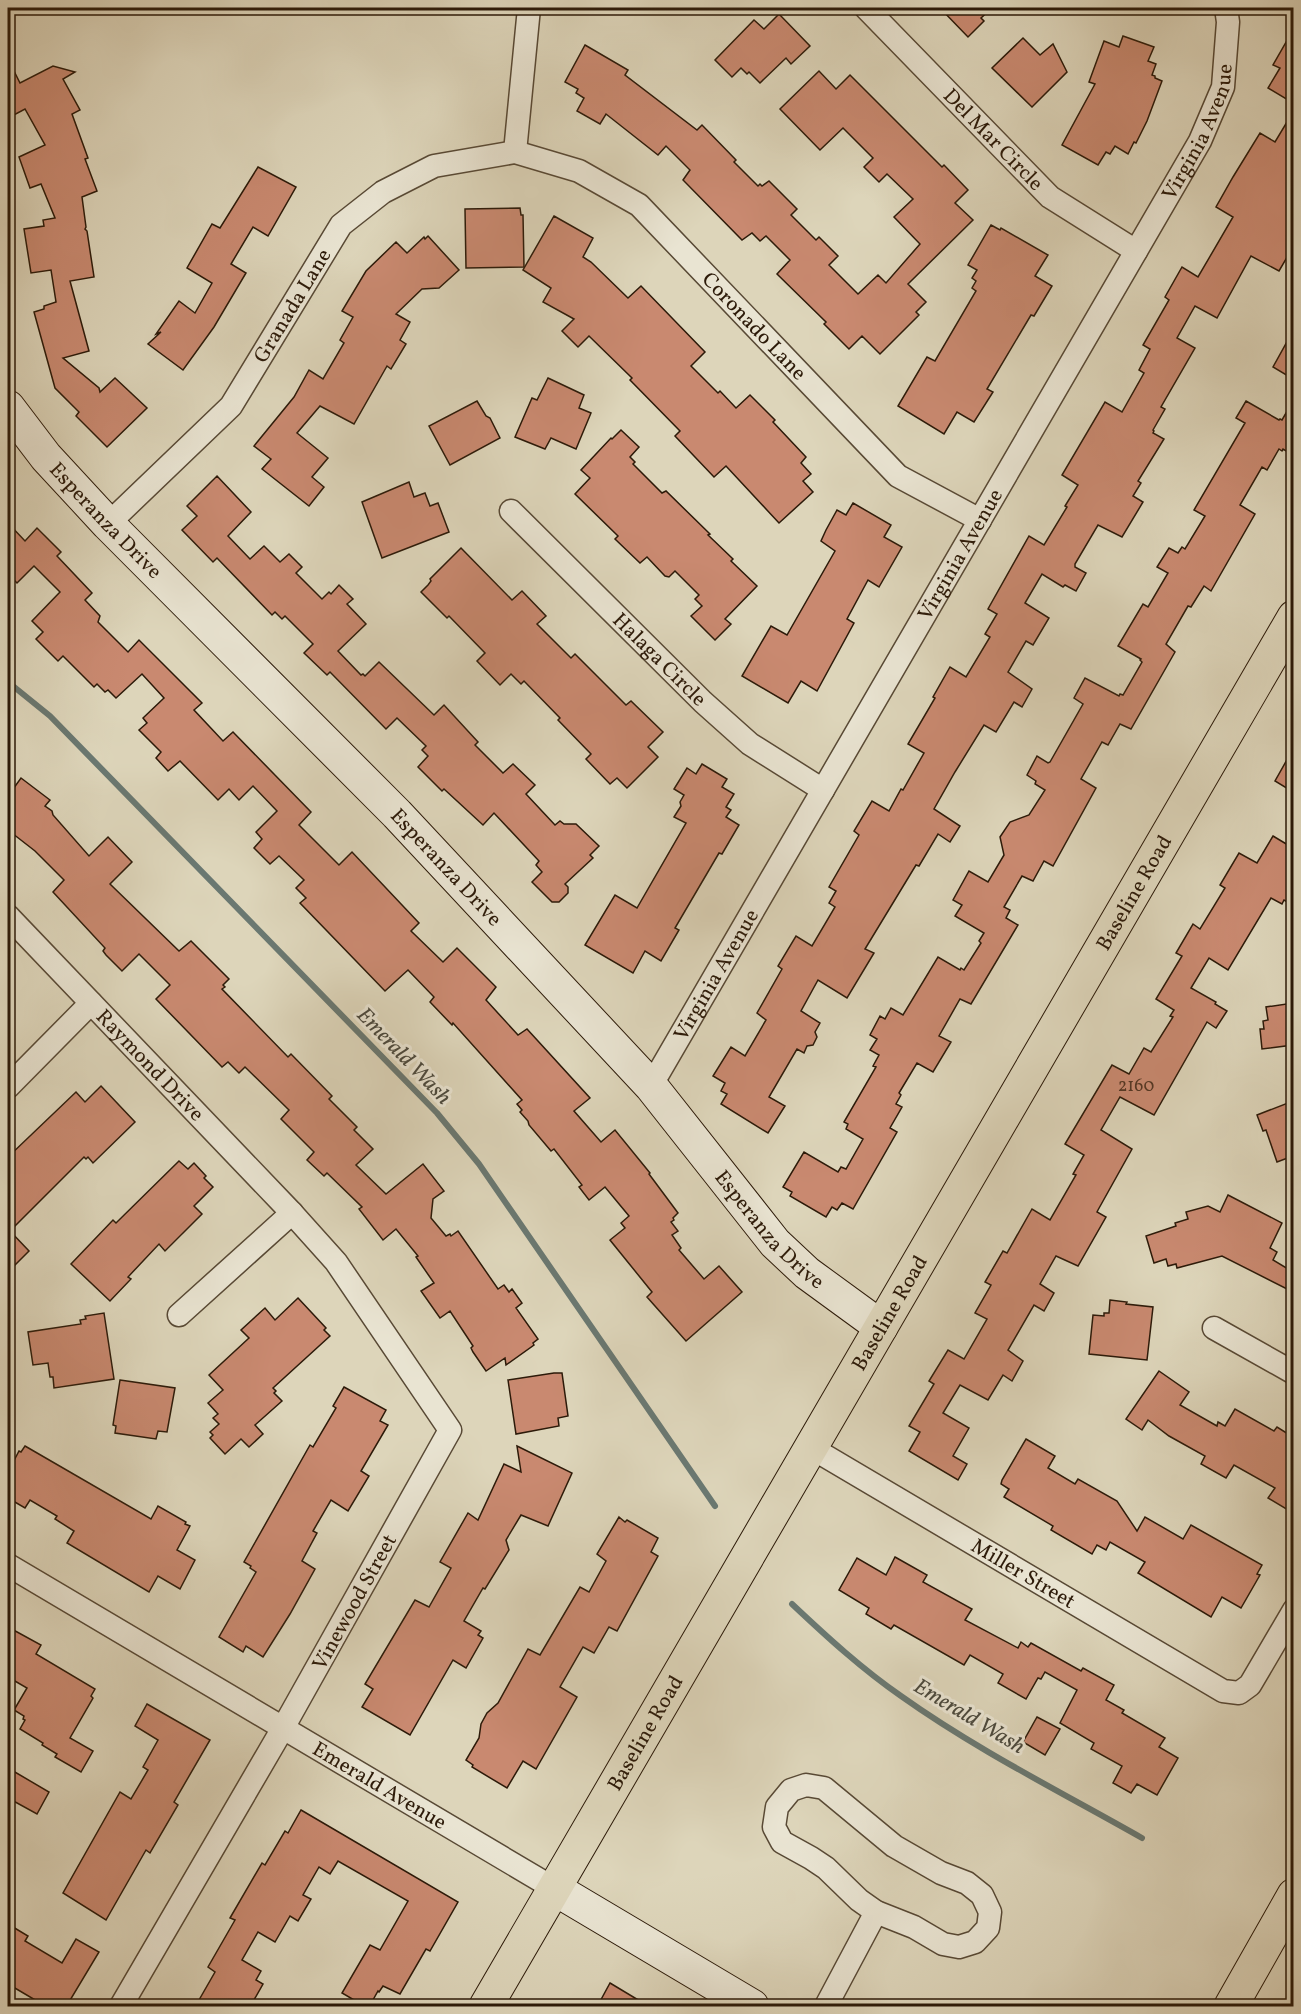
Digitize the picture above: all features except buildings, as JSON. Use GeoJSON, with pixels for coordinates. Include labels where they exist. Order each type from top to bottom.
{"type":"FeatureCollection","features":[{"type":"Feature","properties":{"kind":"main road","name":"Esperanza Drive"},"geometry":{"type":"LineString","coordinates":[[8,407],[46,458],[108,524],[397,814],[651,1086],[775,1243],[807,1273],[881,1328]]}},
{"type":"Feature","properties":{"kind":"main road","name":"Baseline Road"},"geometry":{"type":"LineString","coordinates":[[486,2007],[1293,617]]}},
{"type":"Feature","properties":{"kind":"main road","name":"Emerald Avenue"},"geometry":{"type":"LineString","coordinates":[[555,1889],[752,2007]]}},
{"type":"Feature","properties":{"kind":"main road"},"geometry":{"type":"LineString","coordinates":[[1231,2007],[1293,1895]]}},
{"type":"Feature","properties":{"kind":"main road"},"geometry":{"type":"LineString","coordinates":[[1255,2007],[1293,1937]]}},
{"type":"Feature","properties":{"kind":"street"},"geometry":{"type":"LineString","coordinates":[[515,152],[529,8]]}},
{"type":"Feature","properties":{"kind":"street","name":"Del Mar Circle"},"geometry":{"type":"LineString","coordinates":[[866,8],[1050,197],[1136,251]]}},
{"type":"Feature","properties":{"kind":"street","name":"Virginia Avenue"},"geometry":{"type":"LineString","coordinates":[[651,1086],[1200,141],[1223,87],[1228,22],[1226,8]]}},
{"type":"Feature","properties":{"kind":"street","name":"Coronado Lane"},"geometry":{"type":"LineString","coordinates":[[515,152],[579,171],[639,205],[898,476],[980,520]]}},
{"type":"Feature","properties":{"kind":"street","name":"Granada Lane"},"geometry":{"type":"LineString","coordinates":[[108,524],[231,406],[341,225],[383,192],[434,166],[515,152]]}},
{"type":"Feature","properties":{"kind":"street","name":"Halaga Circle"},"geometry":{"type":"LineString","coordinates":[[511,512],[703,702],[750,744],[823,790]]}},
{"type":"Feature","properties":{"kind":"street","name":"Raymond Drive"},"geometry":{"type":"LineString","coordinates":[[8,916],[292,1213]]}},
{"type":"Feature","properties":{"kind":"street"},"geometry":{"type":"LineString","coordinates":[[8,1087],[91,1003]]}},
{"type":"Feature","properties":{"kind":"street"},"geometry":{"type":"LineString","coordinates":[[179,1315],[292,1213]]}},
{"type":"Feature","properties":{"kind":"street","name":"Vinewood Street"},"geometry":{"type":"LineString","coordinates":[[121,2007],[283,1728],[450,1430],[336,1262],[292,1213]]}},
{"type":"Feature","properties":{"kind":"street"},"geometry":{"type":"LineString","coordinates":[[1214,1328],[1293,1373]]}},
{"type":"Feature","properties":{"kind":"street","name":"Miller Street"},"geometry":{"type":"LineString","coordinates":[[810,1447],[1223,1691],[1239,1693],[1250,1685],[1293,1611]]}},
{"type":"Feature","properties":{"kind":"street","name":"Emerald Avenue"},"geometry":{"type":"LineString","coordinates":[[8,1565],[555,1889]]}},
{"type":"Feature","properties":{"kind":"street"},"geometry":{"type":"LineString","coordinates":[[806,1785],[824,1788],[894,1846],[941,1873],[967,1883],[982,1895],[990,1912],[988,1928],[975,1942],[959,1947],[943,1944],[914,1927],[876,1912],[859,1900],[826,1868],[811,1857],[782,1842],[774,1827],[777,1807],[790,1790],[806,1785]]}},
{"type":"Feature","properties":{"kind":"street"},"geometry":{"type":"LineString","coordinates":[[826,2007],[876,1912]]}},
{"type":"Feature","properties":{"kind":"waterway","name":"Emerald Wash"},"geometry":{"type":"LineString","coordinates":[[8,682],[50,716],[437,1113],[479,1164],[715,1506]]}},
{"type":"Feature","properties":{"kind":"waterway","name":"Emerald Wash"},"geometry":{"type":"LineString","coordinates":[[792,1604],[859,1664],[930,1716],[989,1753],[1142,1838]]}}]}
